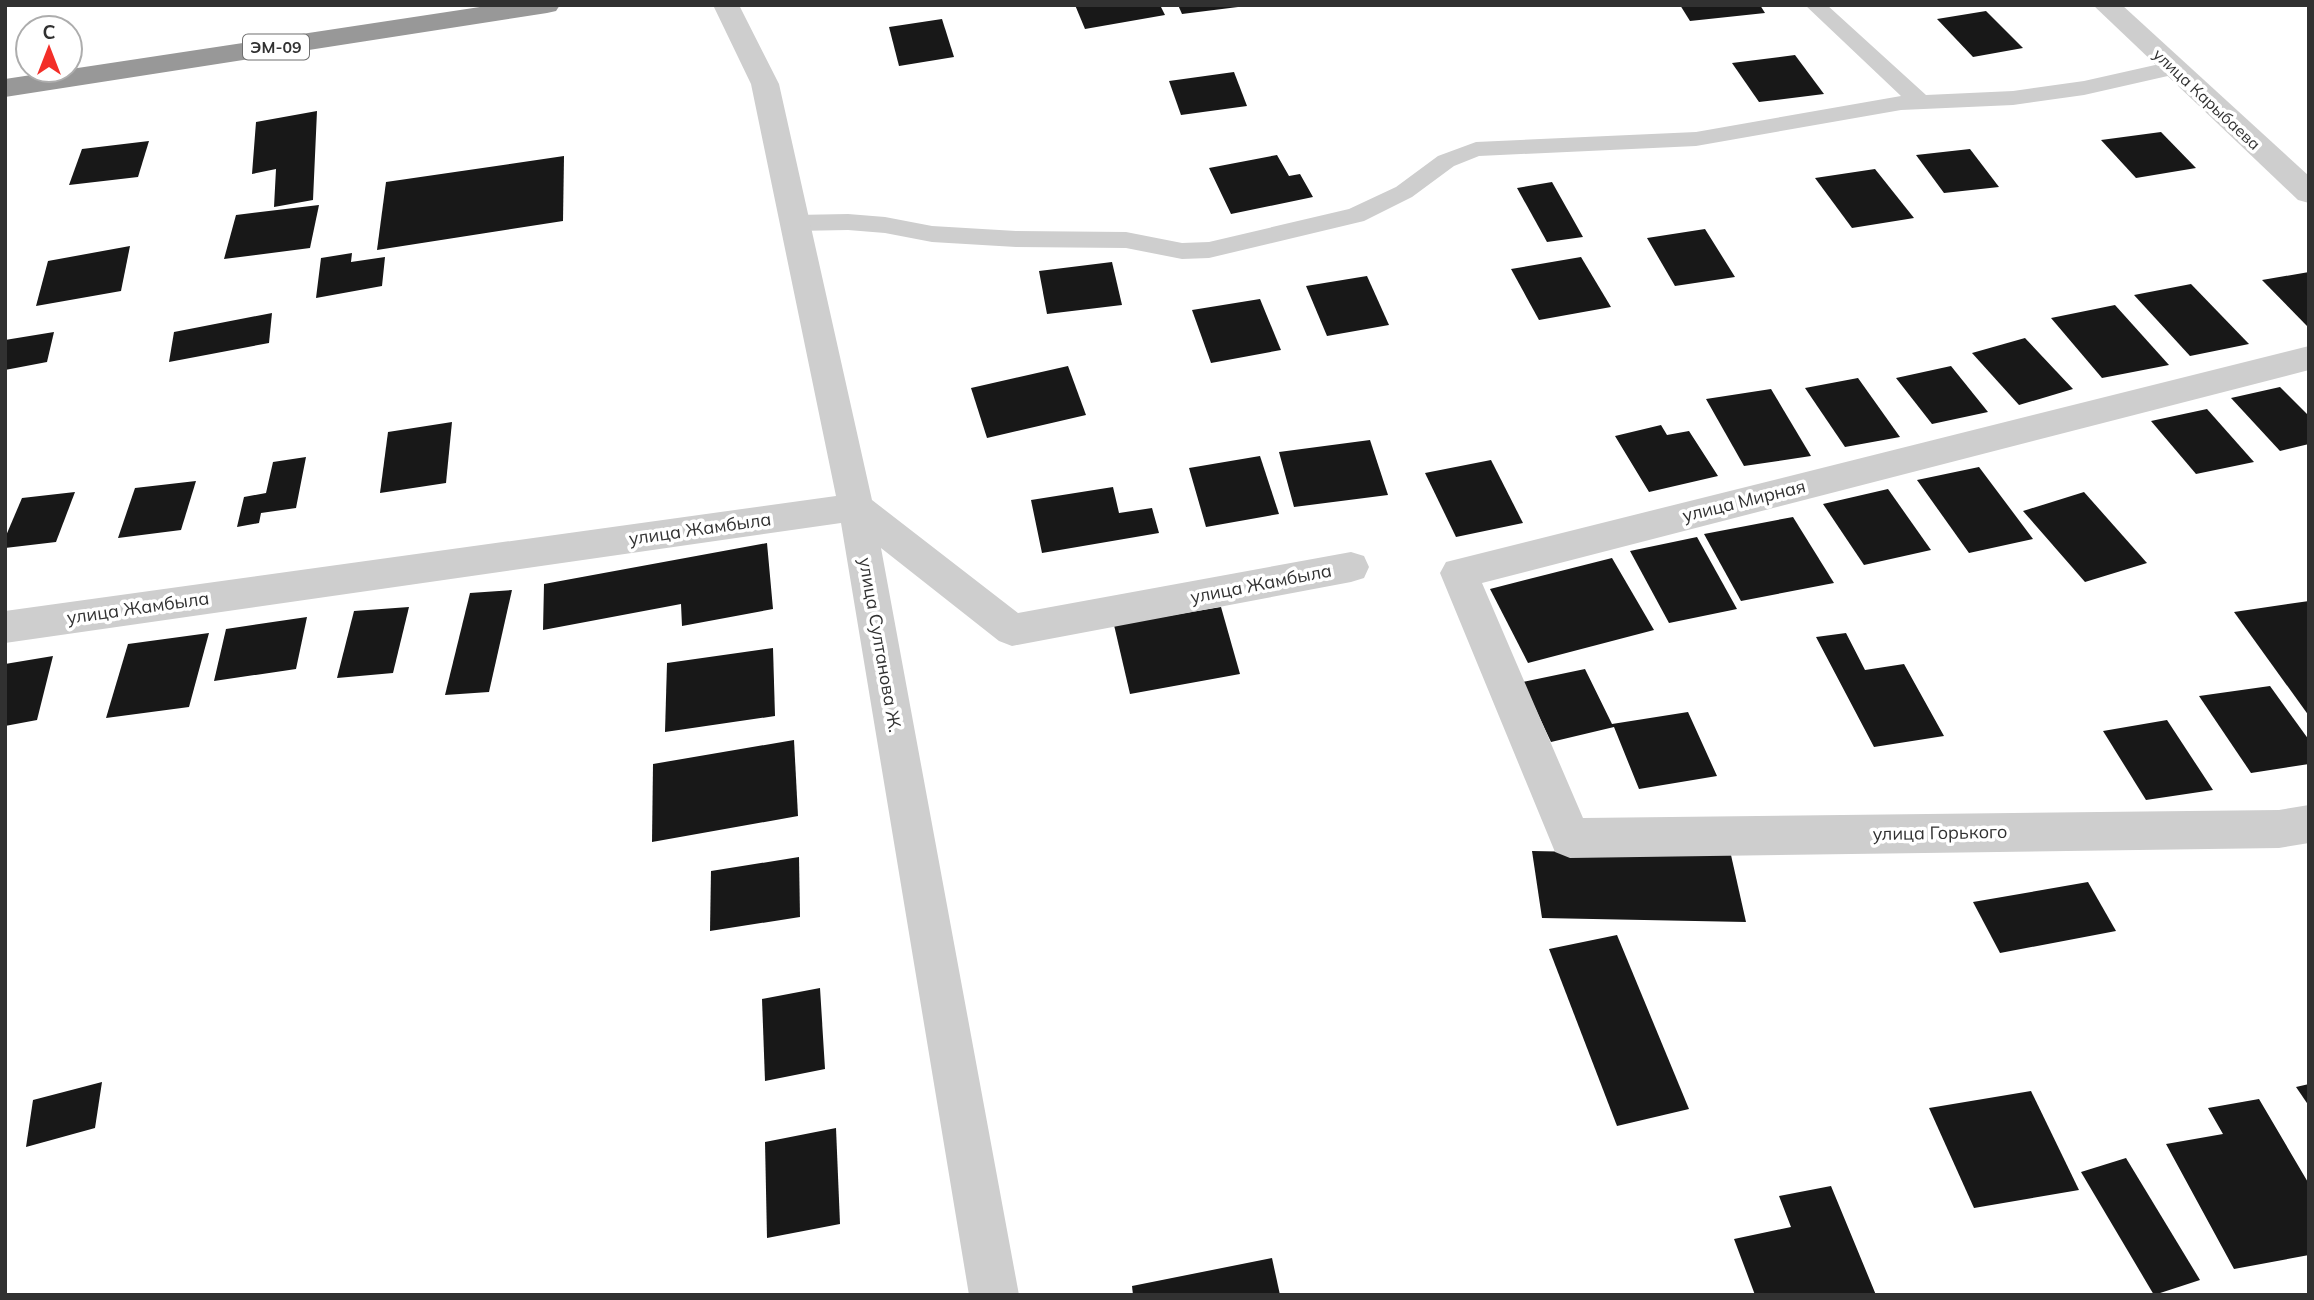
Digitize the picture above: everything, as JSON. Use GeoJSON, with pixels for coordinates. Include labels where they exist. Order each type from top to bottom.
{"type":"FeatureCollection","features":[{"type":"Feature","properties":{"kind":"highway","name":"ЭМ-09"},"geometry":{"type":"LineString","coordinates":[[5,88],[547,5]]}},
{"type":"Feature","properties":{"kind":"street","name":"улица Султанова Ж."},"geometry":{"type":"LineString","coordinates":[[726,5],[765,84],[856,507],[994,1295]]}},
{"type":"Feature","properties":{"kind":"street","name":"улица Карыбаева"},"geometry":{"type":"LineString","coordinates":[[2106,5],[2309,193]]}},
{"type":"Feature","properties":{"kind":"street","name":"улица Мирная"},"geometry":{"type":"LineString","coordinates":[[1570,838],[1459,573],[2309,358]]}},
{"type":"Feature","properties":{"kind":"street","name":"улица Жамбыла"},"geometry":{"type":"LineString","coordinates":[[5,627],[856,507],[1012,630],[1351,567]]}},
{"type":"Feature","properties":{"kind":"street","name":"улица Горького"},"geometry":{"type":"LineString","coordinates":[[1570,838],[2279,829],[2309,824]]}},
{"type":"Feature","properties":{"kind":"lane"},"geometry":{"type":"LineString","coordinates":[[1815,5],[1922,102]]}},
{"type":"Feature","properties":{"kind":"lane"},"geometry":{"type":"LineString","coordinates":[[795,223],[860,223],[932,234],[1016,239],[1126,240],[1182,251],[1209,250],[1356,215],[1404,192],[1446,162],[1476,149],[1696,139],[1922,102],[2013,98],[2084,88],[2174,68]]}},
{"type":"Feature","properties":{"kind":"building"},"geometry":{"type":"Polygon","coordinates":[[[1075,5],[1160,5],[1165,15],[1085,29],[1075,5]]]}},
{"type":"Feature","properties":{"kind":"building"},"geometry":{"type":"Polygon","coordinates":[[[1178,5],[1237,5],[1238,7],[1182,14],[1178,5]]]}},
{"type":"Feature","properties":{"kind":"building"},"geometry":{"type":"Polygon","coordinates":[[[1680,5],[1760,5],[1765,13],[1690,21],[1680,5]]]}},
{"type":"Feature","properties":{"kind":"building"},"geometry":{"type":"Polygon","coordinates":[[[1986,11],[2023,48],[1973,57],[1937,19],[1986,11]]]}},
{"type":"Feature","properties":{"kind":"building"},"geometry":{"type":"Polygon","coordinates":[[[942,19],[954,57],[899,66],[889,27],[942,19]]]}},
{"type":"Feature","properties":{"kind":"building"},"geometry":{"type":"Polygon","coordinates":[[[1795,55],[1824,94],[1759,102],[1732,63],[1795,55]]]}},
{"type":"Feature","properties":{"kind":"building"},"geometry":{"type":"Polygon","coordinates":[[[1234,72],[1247,106],[1181,115],[1169,81],[1234,72]]]}},
{"type":"Feature","properties":{"kind":"building"},"geometry":{"type":"Polygon","coordinates":[[[317,111],[313,200],[274,207],[276,169],[252,174],[256,122],[317,111]]]}},
{"type":"Feature","properties":{"kind":"building"},"geometry":{"type":"Polygon","coordinates":[[[2161,132],[2196,168],[2136,178],[2101,140],[2161,132]]]}},
{"type":"Feature","properties":{"kind":"building"},"geometry":{"type":"Polygon","coordinates":[[[149,141],[138,177],[69,185],[82,149],[149,141]]]}},
{"type":"Feature","properties":{"kind":"building"},"geometry":{"type":"Polygon","coordinates":[[[1970,149],[1999,187],[1944,193],[1916,155],[1970,149]]]}},
{"type":"Feature","properties":{"kind":"building"},"geometry":{"type":"Polygon","coordinates":[[[1277,155],[1289,176],[1300,174],[1313,197],[1231,214],[1209,168],[1277,155]]]}},
{"type":"Feature","properties":{"kind":"building"},"geometry":{"type":"Polygon","coordinates":[[[564,156],[563,221],[377,250],[386,182],[564,156]]]}},
{"type":"Feature","properties":{"kind":"building"},"geometry":{"type":"Polygon","coordinates":[[[1875,169],[1914,218],[1852,228],[1815,178],[1875,169]]]}},
{"type":"Feature","properties":{"kind":"building"},"geometry":{"type":"Polygon","coordinates":[[[1552,182],[1583,237],[1547,242],[1517,188],[1552,182]]]}},
{"type":"Feature","properties":{"kind":"building"},"geometry":{"type":"Polygon","coordinates":[[[319,205],[310,248],[224,259],[236,215],[319,205]]]}},
{"type":"Feature","properties":{"kind":"building"},"geometry":{"type":"Polygon","coordinates":[[[1705,229],[1735,277],[1675,286],[1647,238],[1705,229]]]}},
{"type":"Feature","properties":{"kind":"building"},"geometry":{"type":"Polygon","coordinates":[[[130,246],[121,291],[36,306],[48,261],[130,246]]]}},
{"type":"Feature","properties":{"kind":"building"},"geometry":{"type":"Polygon","coordinates":[[[352,253],[351,262],[385,257],[382,286],[316,298],[321,258],[352,253]]]}},
{"type":"Feature","properties":{"kind":"building"},"geometry":{"type":"Polygon","coordinates":[[[1581,257],[1611,307],[1539,320],[1511,269],[1581,257]]]}},
{"type":"Feature","properties":{"kind":"building"},"geometry":{"type":"Polygon","coordinates":[[[1112,262],[1122,305],[1047,314],[1039,271],[1112,262]]]}},
{"type":"Feature","properties":{"kind":"building"},"geometry":{"type":"Polygon","coordinates":[[[2309,272],[2309,326],[2307,326],[2262,280],[2309,272]]]}},
{"type":"Feature","properties":{"kind":"building"},"geometry":{"type":"Polygon","coordinates":[[[1367,276],[1389,325],[1327,336],[1306,286],[1367,276]]]}},
{"type":"Feature","properties":{"kind":"building"},"geometry":{"type":"Polygon","coordinates":[[[2191,284],[2249,344],[2190,356],[2134,295],[2191,284]]]}},
{"type":"Feature","properties":{"kind":"building"},"geometry":{"type":"Polygon","coordinates":[[[1260,299],[1281,350],[1211,363],[1192,310],[1260,299]]]}},
{"type":"Feature","properties":{"kind":"building"},"geometry":{"type":"Polygon","coordinates":[[[2115,305],[2169,365],[2102,378],[2051,318],[2115,305]]]}},
{"type":"Feature","properties":{"kind":"building"},"geometry":{"type":"Polygon","coordinates":[[[272,313],[269,343],[169,362],[174,332],[272,313]]]}},
{"type":"Feature","properties":{"kind":"building"},"geometry":{"type":"Polygon","coordinates":[[[54,332],[47,362],[5,370],[5,340],[54,332]]]}},
{"type":"Feature","properties":{"kind":"building"},"geometry":{"type":"Polygon","coordinates":[[[2025,338],[2073,389],[2019,405],[1972,353],[2025,338]]]}},
{"type":"Feature","properties":{"kind":"building"},"geometry":{"type":"Polygon","coordinates":[[[1068,366],[1086,415],[987,438],[971,388],[1068,366]]]}},
{"type":"Feature","properties":{"kind":"building"},"geometry":{"type":"Polygon","coordinates":[[[1951,366],[1988,412],[1932,424],[1896,378],[1951,366]]]}},
{"type":"Feature","properties":{"kind":"building"},"geometry":{"type":"Polygon","coordinates":[[[1858,378],[1900,437],[1845,447],[1805,388],[1858,378]]]}},
{"type":"Feature","properties":{"kind":"building"},"geometry":{"type":"Polygon","coordinates":[[[2280,387],[2309,416],[2309,444],[2280,451],[2231,398],[2280,387]]]}},
{"type":"Feature","properties":{"kind":"building"},"geometry":{"type":"Polygon","coordinates":[[[1771,389],[1811,456],[1744,466],[1706,399],[1771,389]]]}},
{"type":"Feature","properties":{"kind":"building"},"geometry":{"type":"Polygon","coordinates":[[[2207,409],[2254,462],[2196,474],[2151,421],[2207,409]]]}},
{"type":"Feature","properties":{"kind":"building"},"geometry":{"type":"Polygon","coordinates":[[[452,422],[446,483],[380,493],[388,432],[452,422]]]}},
{"type":"Feature","properties":{"kind":"building"},"geometry":{"type":"Polygon","coordinates":[[[1661,425],[1667,435],[1689,431],[1718,476],[1649,492],[1615,436],[1661,425]]]}},
{"type":"Feature","properties":{"kind":"building"},"geometry":{"type":"Polygon","coordinates":[[[1370,440],[1388,495],[1294,507],[1279,452],[1370,440]]]}},
{"type":"Feature","properties":{"kind":"building"},"geometry":{"type":"Polygon","coordinates":[[[1260,456],[1279,514],[1206,527],[1189,468],[1260,456]]]}},
{"type":"Feature","properties":{"kind":"building"},"geometry":{"type":"Polygon","coordinates":[[[306,457],[296,508],[261,513],[259,523],[237,527],[244,497],[266,493],[273,462],[306,457]]]}},
{"type":"Feature","properties":{"kind":"building"},"geometry":{"type":"Polygon","coordinates":[[[1491,460],[1523,523],[1456,537],[1425,473],[1491,460]]]}},
{"type":"Feature","properties":{"kind":"building"},"geometry":{"type":"Polygon","coordinates":[[[1979,467],[2033,539],[1969,553],[1917,480],[1979,467]]]}},
{"type":"Feature","properties":{"kind":"building"},"geometry":{"type":"Polygon","coordinates":[[[196,481],[181,530],[118,538],[135,488],[196,481]]]}},
{"type":"Feature","properties":{"kind":"building"},"geometry":{"type":"Polygon","coordinates":[[[1113,487],[1119,513],[1152,508],[1159,533],[1042,553],[1031,500],[1113,487]]]}},
{"type":"Feature","properties":{"kind":"building"},"geometry":{"type":"Polygon","coordinates":[[[1888,489],[1931,550],[1864,565],[1823,504],[1888,489]]]}},
{"type":"Feature","properties":{"kind":"building"},"geometry":{"type":"Polygon","coordinates":[[[75,492],[56,542],[5,548],[5,538],[22,498],[75,492]]]}},
{"type":"Feature","properties":{"kind":"building"},"geometry":{"type":"Polygon","coordinates":[[[2084,492],[2147,563],[2085,582],[2023,511],[2084,492]]]}},
{"type":"Feature","properties":{"kind":"building"},"geometry":{"type":"Polygon","coordinates":[[[1793,517],[1834,583],[1741,601],[1704,534],[1793,517]]]}},
{"type":"Feature","properties":{"kind":"building"},"geometry":{"type":"Polygon","coordinates":[[[1697,537],[1737,609],[1669,623],[1630,551],[1697,537]]]}},
{"type":"Feature","properties":{"kind":"building"},"geometry":{"type":"Polygon","coordinates":[[[767,543],[773,609],[682,626],[681,604],[543,630],[544,584],[767,543]]]}},
{"type":"Feature","properties":{"kind":"building"},"geometry":{"type":"Polygon","coordinates":[[[1612,558],[1654,630],[1528,663],[1490,589],[1612,558]]]}},
{"type":"Feature","properties":{"kind":"building"},"geometry":{"type":"Polygon","coordinates":[[[512,590],[489,692],[445,695],[470,593],[512,590]]]}},
{"type":"Feature","properties":{"kind":"building"},"geometry":{"type":"Polygon","coordinates":[[[2309,601],[2309,716],[2234,612],[2309,601]]]}},
{"type":"Feature","properties":{"kind":"building"},"geometry":{"type":"Polygon","coordinates":[[[409,607],[393,673],[337,678],[354,611],[409,607]]]}},
{"type":"Feature","properties":{"kind":"building"},"geometry":{"type":"Polygon","coordinates":[[[1221,607],[1240,674],[1130,694],[1114,625],[1221,607]]]}},
{"type":"Feature","properties":{"kind":"building"},"geometry":{"type":"Polygon","coordinates":[[[307,617],[296,669],[214,681],[226,629],[307,617]]]}},
{"type":"Feature","properties":{"kind":"building"},"geometry":{"type":"Polygon","coordinates":[[[209,633],[189,707],[106,718],[128,644],[209,633]]]}},
{"type":"Feature","properties":{"kind":"building"},"geometry":{"type":"Polygon","coordinates":[[[1846,633],[1865,670],[1904,664],[1944,736],[1874,747],[1816,637],[1846,633]]]}},
{"type":"Feature","properties":{"kind":"building"},"geometry":{"type":"Polygon","coordinates":[[[773,648],[775,716],[665,732],[667,663],[773,648]]]}},
{"type":"Feature","properties":{"kind":"building"},"geometry":{"type":"Polygon","coordinates":[[[53,656],[37,720],[5,726],[5,664],[53,656]]]}},
{"type":"Feature","properties":{"kind":"building"},"geometry":{"type":"Polygon","coordinates":[[[1585,669],[1612,724],[1688,712],[1717,776],[1639,789],[1614,727],[1551,742],[1523,682],[1585,669]]]}},
{"type":"Feature","properties":{"kind":"building"},"geometry":{"type":"Polygon","coordinates":[[[2270,686],[2309,740],[2309,764],[2251,773],[2199,696],[2270,686]]]}},
{"type":"Feature","properties":{"kind":"building"},"geometry":{"type":"Polygon","coordinates":[[[2167,720],[2213,790],[2146,800],[2103,731],[2167,720]]]}},
{"type":"Feature","properties":{"kind":"building"},"geometry":{"type":"Polygon","coordinates":[[[794,740],[798,816],[652,842],[653,764],[794,740]]]}},
{"type":"Feature","properties":{"kind":"building"},"geometry":{"type":"Polygon","coordinates":[[[1532,851],[1731,855],[1746,922],[1542,918],[1532,851]]]}},
{"type":"Feature","properties":{"kind":"building"},"geometry":{"type":"Polygon","coordinates":[[[799,857],[800,917],[710,931],[711,871],[799,857]]]}},
{"type":"Feature","properties":{"kind":"building"},"geometry":{"type":"Polygon","coordinates":[[[2088,882],[2116,931],[2000,953],[1973,902],[2088,882]]]}},
{"type":"Feature","properties":{"kind":"building"},"geometry":{"type":"Polygon","coordinates":[[[1617,935],[1689,1109],[1617,1126],[1549,949],[1617,935]]]}},
{"type":"Feature","properties":{"kind":"building"},"geometry":{"type":"Polygon","coordinates":[[[820,988],[825,1069],[765,1081],[762,999],[820,988]]]}},
{"type":"Feature","properties":{"kind":"building"},"geometry":{"type":"Polygon","coordinates":[[[102,1082],[95,1128],[26,1147],[33,1100],[102,1082]]]}},
{"type":"Feature","properties":{"kind":"building"},"geometry":{"type":"Polygon","coordinates":[[[2309,1084],[2309,1106],[2296,1087],[2309,1084]]]}},
{"type":"Feature","properties":{"kind":"building"},"geometry":{"type":"Polygon","coordinates":[[[2031,1091],[2079,1190],[1974,1208],[1929,1108],[2031,1091]]]}},
{"type":"Feature","properties":{"kind":"building"},"geometry":{"type":"Polygon","coordinates":[[[2259,1099],[2309,1184],[2309,1255],[2234,1269],[2166,1144],[2223,1134],[2208,1108],[2259,1099]]]}},
{"type":"Feature","properties":{"kind":"building"},"geometry":{"type":"Polygon","coordinates":[[[836,1128],[840,1224],[767,1238],[765,1142],[836,1128]]]}},
{"type":"Feature","properties":{"kind":"building"},"geometry":{"type":"Polygon","coordinates":[[[2126,1158],[2200,1280],[2154,1295],[2081,1172],[2126,1158]]]}},
{"type":"Feature","properties":{"kind":"building"},"geometry":{"type":"Polygon","coordinates":[[[1831,1186],[1876,1295],[1755,1295],[1734,1239],[1791,1227],[1779,1196],[1831,1186]]]}},
{"type":"Feature","properties":{"kind":"building"},"geometry":{"type":"Polygon","coordinates":[[[1272,1258],[1280,1295],[1133,1295],[1132,1286],[1272,1258]]]}}]}
